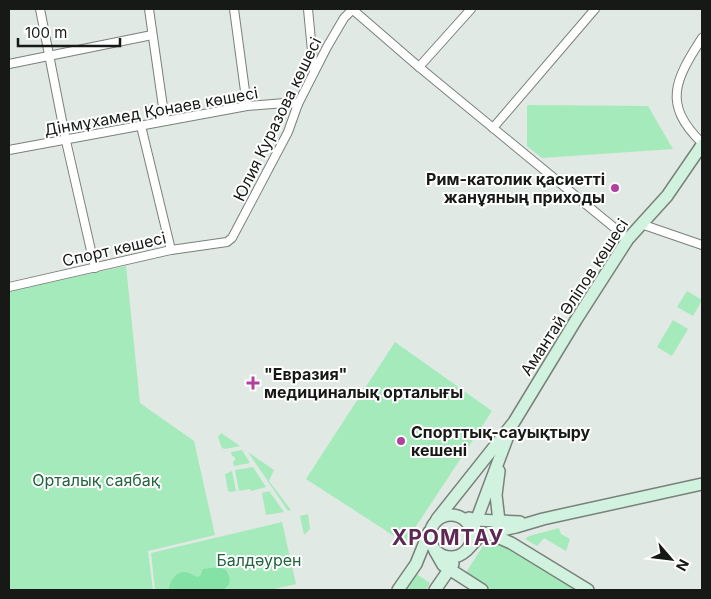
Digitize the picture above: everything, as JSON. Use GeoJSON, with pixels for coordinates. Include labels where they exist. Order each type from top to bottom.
{"type":"FeatureCollection","features":[{"type":"Feature","properties":{"kind":"main road","name":"Амантай Әліпов көшесі"},"geometry":{"type":"LineString","coordinates":[[437,520],[514,422],[628,239],[668,196],[702,144]]}},
{"type":"Feature","properties":{"kind":"main road","name":"Амантай Әліпов көшесі"},"geometry":{"type":"LineString","coordinates":[[473,526],[514,422]]}},
{"type":"Feature","properties":{"kind":"main road"},"geometry":{"type":"LineString","coordinates":[[500,460],[496,495],[500,521]]}},
{"type":"Feature","properties":{"kind":"main road"},"geometry":{"type":"LineString","coordinates":[[435,590],[449,569],[464,552],[479,537],[488,532],[516,528],[529,522],[702,484]]}},
{"type":"Feature","properties":{"kind":"main road"},"geometry":{"type":"LineString","coordinates":[[398,590],[416,564],[430,530],[437,520],[448,515],[458,516],[473,526],[511,542],[588,590]]}},
{"type":"Feature","properties":{"kind":"main road"},"geometry":{"type":"LineString","coordinates":[[473,526],[500,521],[529,522]]}},
{"type":"Feature","properties":{"kind":"main road"},"geometry":{"type":"LineString","coordinates":[[435,550],[444,556],[450,557],[464,552],[470,544],[473,526]]}},
{"type":"Feature","properties":{"kind":"main road"},"geometry":{"type":"LineString","coordinates":[[511,542],[516,528]]}},
{"type":"Feature","properties":{"kind":"main road"},"geometry":{"type":"LineString","coordinates":[[430,530],[431,544],[440,561],[482,590]]}},
{"type":"Feature","properties":{"kind":"street"},"geometry":{"type":"LineString","coordinates":[[40,9],[48,57],[95,268]]}},
{"type":"Feature","properties":{"kind":"street"},"geometry":{"type":"LineString","coordinates":[[148,9],[165,121]]}},
{"type":"Feature","properties":{"kind":"street"},"geometry":{"type":"LineString","coordinates":[[234,9],[247,106]]}},
{"type":"Feature","properties":{"kind":"street"},"geometry":{"type":"LineString","coordinates":[[308,9],[314,72]]}},
{"type":"Feature","properties":{"kind":"street"},"geometry":{"type":"LineString","coordinates":[[353,9],[419,67],[628,239]]}},
{"type":"Feature","properties":{"kind":"street","name":"Юлия Куразова көшесі"},"geometry":{"type":"LineString","coordinates":[[227,242],[236,232],[288,132],[298,104],[314,72],[344,18],[353,9]]}},
{"type":"Feature","properties":{"kind":"street"},"geometry":{"type":"LineString","coordinates":[[419,67],[471,9]]}},
{"type":"Feature","properties":{"kind":"street"},"geometry":{"type":"LineString","coordinates":[[493,128],[594,9]]}},
{"type":"Feature","properties":{"kind":"street"},"geometry":{"type":"LineString","coordinates":[[9,64],[152,35]]}},
{"type":"Feature","properties":{"kind":"street"},"geometry":{"type":"LineString","coordinates":[[702,38],[678,82],[676,98],[680,114],[691,132],[702,144]]}},
{"type":"Feature","properties":{"kind":"street","name":"Дінмұхамед Қонаев көшесі"},"geometry":{"type":"LineString","coordinates":[[9,150],[247,106],[285,103],[298,104]]}},
{"type":"Feature","properties":{"kind":"street"},"geometry":{"type":"LineString","coordinates":[[141,126],[171,250]]}},
{"type":"Feature","properties":{"kind":"street"},"geometry":{"type":"LineString","coordinates":[[642,224],[702,244]]}},
{"type":"Feature","properties":{"kind":"street","name":"Спорт көшесі"},"geometry":{"type":"LineString","coordinates":[[9,287],[171,250],[227,242]]}},
{"type":"Feature","properties":{"kind":"green space"},"geometry":{"type":"Polygon","coordinates":[[[527,105],[648,106],[673,149],[542,158],[527,146],[527,105]]]}},
{"type":"Feature","properties":{"kind":"green space","name":"Орталық саябақ"},"geometry":{"type":"Polygon","coordinates":[[[126,266],[140,403],[194,441],[215,535],[148,551],[153,590],[9,590],[9,291],[126,266]]]}},
{"type":"Feature","properties":{"kind":"green space"},"geometry":{"type":"Polygon","coordinates":[[[687,291],[702,300],[693,316],[677,307],[687,291]]]}},
{"type":"Feature","properties":{"kind":"green space"},"geometry":{"type":"Polygon","coordinates":[[[673,320],[688,329],[672,356],[657,347],[673,320]]]}},
{"type":"Feature","properties":{"kind":"green space","name":"Спорттық-сауықтыру кешені"},"geometry":{"type":"Polygon","coordinates":[[[395,342],[492,411],[405,543],[306,479],[395,342]]]}},
{"type":"Feature","properties":{"kind":"green space"},"geometry":{"type":"Polygon","coordinates":[[[221,433],[240,446],[222,448],[218,437],[221,433]]]}},
{"type":"Feature","properties":{"kind":"green space"},"geometry":{"type":"Polygon","coordinates":[[[242,450],[250,463],[234,466],[235,457],[232,456],[231,452],[242,450]]]}},
{"type":"Feature","properties":{"kind":"green space"},"geometry":{"type":"Polygon","coordinates":[[[248,452],[274,470],[269,481],[291,510],[288,511],[248,452]]]}},
{"type":"Feature","properties":{"kind":"green space"},"geometry":{"type":"Polygon","coordinates":[[[253,467],[266,487],[251,491],[250,489],[239,491],[235,470],[253,467]]]}},
{"type":"Feature","properties":{"kind":"green space"},"geometry":{"type":"Polygon","coordinates":[[[232,471],[236,491],[231,492],[228,491],[225,474],[232,471]]]}},
{"type":"Feature","properties":{"kind":"green space"},"geometry":{"type":"Polygon","coordinates":[[[269,491],[284,512],[266,515],[262,493],[269,491]]]}},
{"type":"Feature","properties":{"kind":"green space"},"geometry":{"type":"Polygon","coordinates":[[[308,514],[310,529],[304,535],[300,516],[308,514]]]}},
{"type":"Feature","properties":{"kind":"green space","name":"Балдәурен"},"geometry":{"type":"Polygon","coordinates":[[[282,522],[296,584],[270,590],[155,590],[151,553],[282,522]]]}},
{"type":"Feature","properties":{"kind":"green space"},"geometry":{"type":"Polygon","coordinates":[[[559,528],[561,534],[570,539],[566,551],[544,538],[537,546],[525,539],[529,536],[559,528]]]}},
{"type":"Feature","properties":{"kind":"green space"},"geometry":{"type":"Polygon","coordinates":[[[490,535],[579,590],[492,590],[465,574],[490,535]]]}},
{"type":"Feature","properties":{"kind":"green space"},"geometry":{"type":"Polygon","coordinates":[[[415,573],[430,583],[426,590],[403,590],[415,573]]]}},
{"type":"Feature","properties":{"kind":"shaded area"},"geometry":{"type":"Polygon","coordinates":[[[219,567],[226,570],[230,578],[228,585],[223,590],[169,590],[172,579],[181,572],[190,573],[197,577],[200,576],[203,569],[219,567]]]}},
{"type":"Feature","properties":{"kind":"place","name":"Рим-католик қасиетті жанұяның приходы"},"geometry":{"type":"Point","coordinates":[615,188]}},
{"type":"Feature","properties":{"kind":"place","name":"\"Евразия\" медициналық орталығы"},"geometry":{"type":"Point","coordinates":[253,383]}},
{"type":"Feature","properties":{"kind":"place","name":"Спорттық-сауықтыру кешені"},"geometry":{"type":"Point","coordinates":[401,441]}},
{"type":"Feature","properties":{"kind":"district","name":"ХРОМТАУ"},"geometry":{"type":"Point","coordinates":[448,537]}}]}
